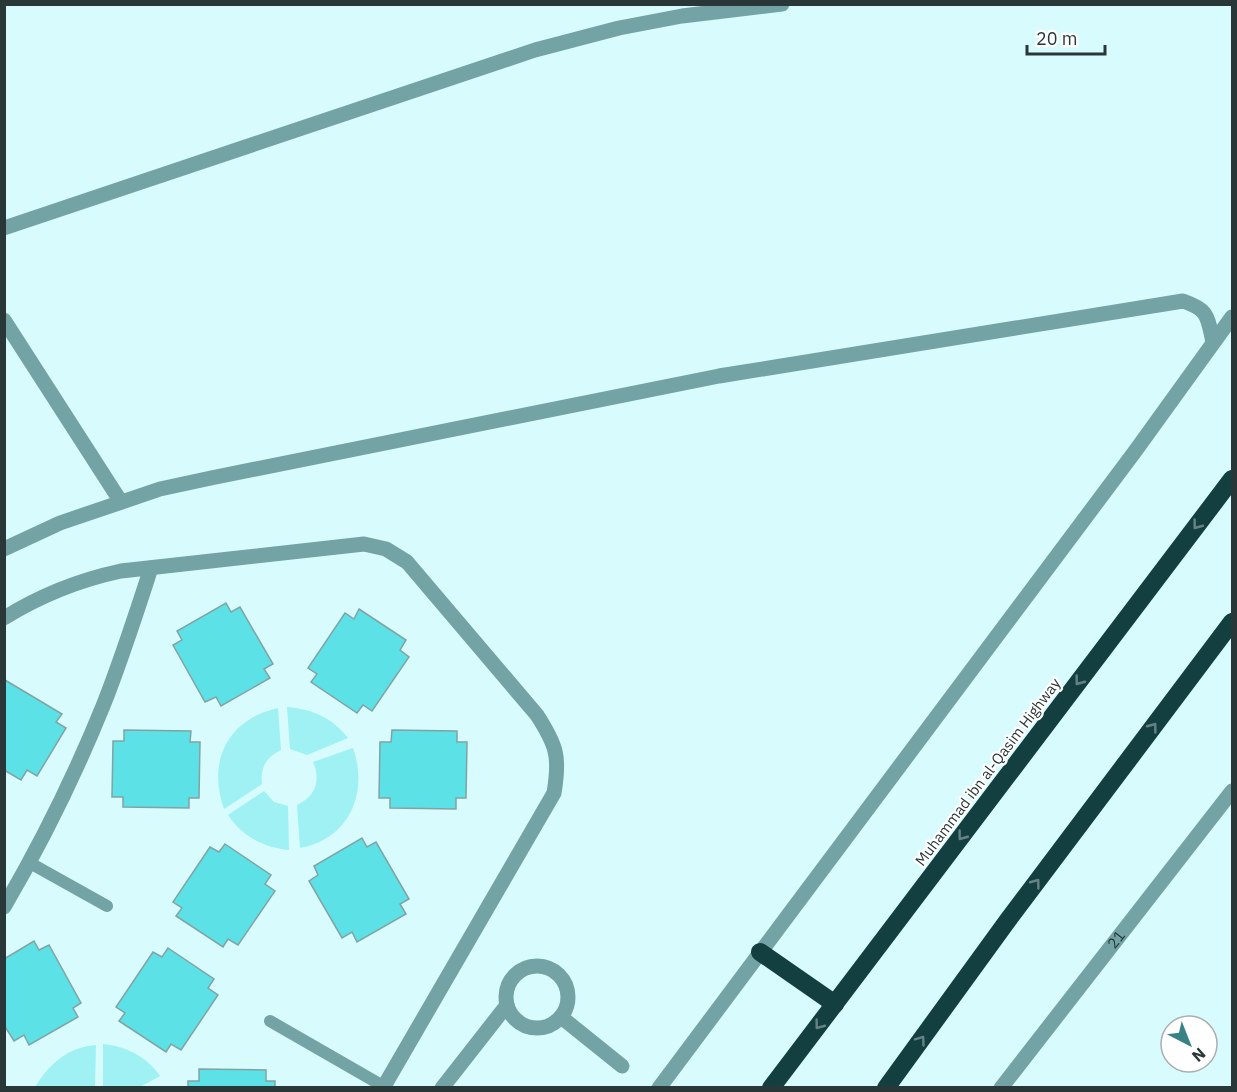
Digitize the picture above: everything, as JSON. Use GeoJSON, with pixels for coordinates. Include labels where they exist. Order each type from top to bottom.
{"type":"FeatureCollection","features":[{"type":"Feature","properties":{"kind":"highway","name":"Muhammad ibn al-Qasim Highway"},"geometry":{"type":"LineString","coordinates":[[771,1088],[1233,479]]}},
{"type":"Feature","properties":{"kind":"highway"},"geometry":{"type":"LineString","coordinates":[[886,1088],[1008,920],[1233,622]]}},
{"type":"Feature","properties":{"kind":"highway"},"geometry":{"type":"LineString","coordinates":[[760,951],[835,1004]]}},
{"type":"Feature","properties":{"kind":"street"},"geometry":{"type":"LineString","coordinates":[[4,228],[535,50],[619,28],[682,16],[782,4]]}},
{"type":"Feature","properties":{"kind":"street"},"geometry":{"type":"LineString","coordinates":[[4,549],[60,523],[160,489],[719,376],[1183,301],[1201,308],[1208,320],[1213,342]]}},
{"type":"Feature","properties":{"kind":"street"},"geometry":{"type":"LineString","coordinates":[[659,1088],[1233,317]]}},
{"type":"Feature","properties":{"kind":"street"},"geometry":{"type":"LineString","coordinates":[[4,320],[121,502]]}},
{"type":"Feature","properties":{"kind":"street"},"geometry":{"type":"LineString","coordinates":[[4,618],[40,598],[90,578],[121,571],[364,544],[386,549],[407,562],[537,715],[552,738],[558,765],[554,793],[384,1087]]}},
{"type":"Feature","properties":{"kind":"street"},"geometry":{"type":"LineString","coordinates":[[4,907],[30,863],[104,705],[152,568]]}},
{"type":"Feature","properties":{"kind":"street","name":"21"},"geometry":{"type":"LineString","coordinates":[[1001,1088],[1233,791]]}},
{"type":"Feature","properties":{"kind":"street"},"geometry":{"type":"LineString","coordinates":[[533,966],[544,966],[554,970],[562,977],[569,997],[567,1008],[561,1017],[542,1028],[530,1028],[520,1023],[512,1015],[507,1005],[508,984],[514,975],[533,966]]}},
{"type":"Feature","properties":{"kind":"street"},"geometry":{"type":"LineString","coordinates":[[442,1088],[507,1005]]}},
{"type":"Feature","properties":{"kind":"street"},"geometry":{"type":"LineString","coordinates":[[561,1017],[622,1066]]}},
{"type":"Feature","properties":{"kind":"lane"},"geometry":{"type":"LineString","coordinates":[[30,863],[107,906]]}},
{"type":"Feature","properties":{"kind":"lane"},"geometry":{"type":"LineString","coordinates":[[270,1022],[384,1087]]}},
{"type":"Feature","properties":{"kind":"shaded area"},"geometry":{"type":"Polygon","coordinates":[[[287,707],[314,712],[329,720],[348,738],[307,755],[290,749],[287,707]]]}},
{"type":"Feature","properties":{"kind":"shaded area"},"geometry":{"type":"Polygon","coordinates":[[[278,708],[281,750],[271,756],[265,764],[262,784],[224,809],[218,775],[220,759],[226,745],[234,732],[246,722],[278,708]]]}},
{"type":"Feature","properties":{"kind":"shaded area"},"geometry":{"type":"Polygon","coordinates":[[[353,748],[358,781],[351,812],[343,824],[331,835],[317,843],[300,848],[297,805],[309,797],[315,787],[317,775],[313,762],[353,748]]]}},
{"type":"Feature","properties":{"kind":"shaded area"},"geometry":{"type":"Polygon","coordinates":[[[264,791],[274,802],[288,806],[289,850],[254,840],[228,815],[264,791]]]}},
{"type":"Feature","properties":{"kind":"shaded area"},"geometry":{"type":"Polygon","coordinates":[[[103,1044],[120,1047],[135,1054],[149,1063],[160,1076],[140,1087],[103,1087],[103,1044]]]}},
{"type":"Feature","properties":{"kind":"shaded area"},"geometry":{"type":"Polygon","coordinates":[[[96,1045],[95,1087],[35,1087],[46,1071],[60,1058],[77,1049],[96,1045]]]}},
{"type":"Feature","properties":{"kind":"building"},"geometry":{"type":"Polygon","coordinates":[[[226,603],[231,612],[240,607],[273,664],[264,669],[270,678],[221,706],[216,697],[205,702],[173,645],[182,640],[177,631],[226,603]]]}},
{"type":"Feature","properties":{"kind":"building"},"geometry":{"type":"Polygon","coordinates":[[[359,609],[406,640],[400,650],[409,657],[372,711],[363,705],[357,713],[311,682],[317,674],[308,668],[345,613],[354,619],[359,609]]]}},
{"type":"Feature","properties":{"kind":"building"},"geometry":{"type":"Polygon","coordinates":[[[5,680],[62,714],[56,722],[66,728],[37,776],[27,770],[21,780],[4,770],[5,680]]]}},
{"type":"Feature","properties":{"kind":"building"},"geometry":{"type":"Polygon","coordinates":[[[124,730],[191,731],[190,742],[200,742],[199,798],[189,798],[189,808],[123,807],[123,797],[112,797],[113,741],[124,741],[124,730]]]}},
{"type":"Feature","properties":{"kind":"building"},"geometry":{"type":"Polygon","coordinates":[[[392,730],[457,731],[457,742],[467,742],[466,798],[456,798],[456,809],[390,808],[390,798],[379,798],[380,742],[391,742],[392,730]]]}},
{"type":"Feature","properties":{"kind":"building"},"geometry":{"type":"Polygon","coordinates":[[[362,838],[367,847],[376,842],[409,899],[400,904],[406,914],[357,942],[352,932],[342,938],[309,881],[318,875],[314,866],[362,838]]]}},
{"type":"Feature","properties":{"kind":"building"},"geometry":{"type":"Polygon","coordinates":[[[225,844],[271,875],[265,884],[275,891],[238,945],[228,939],[223,947],[176,916],[182,908],[173,902],[210,847],[219,852],[225,844]]]}},
{"type":"Feature","properties":{"kind":"building"},"geometry":{"type":"Polygon","coordinates":[[[34,941],[39,950],[49,945],[81,1003],[73,1008],[78,1017],[29,1045],[24,1035],[14,1041],[4,1025],[4,959],[34,941]]]}},
{"type":"Feature","properties":{"kind":"building"},"geometry":{"type":"Polygon","coordinates":[[[168,948],[214,979],[208,988],[218,995],[181,1050],[171,1044],[166,1052],[119,1021],[125,1013],[116,1007],[153,952],[162,957],[168,948]]]}},
{"type":"Feature","properties":{"kind":"building"},"geometry":{"type":"Polygon","coordinates":[[[199,1069],[266,1070],[266,1081],[275,1081],[275,1088],[188,1088],[188,1081],[199,1081],[199,1069]]]}}]}
